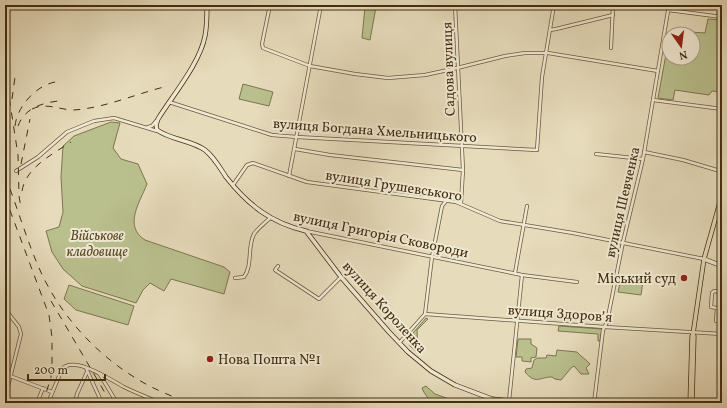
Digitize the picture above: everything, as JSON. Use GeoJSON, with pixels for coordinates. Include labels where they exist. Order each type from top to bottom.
{"type":"FeatureCollection","features":[{"type":"Feature","properties":{"kind":"main road"},"geometry":{"type":"LineString","coordinates":[[160,132],[156,126],[158,119],[200,53],[206,35],[207,5]]}},
{"type":"Feature","properties":{"kind":"main road","name":"вулиця Григорія Сковороди"},"geometry":{"type":"LineString","coordinates":[[160,132],[198,146],[206,151],[247,200],[270,218],[291,228],[306,231]]}},
{"type":"Feature","properties":{"kind":"main road"},"geometry":{"type":"LineString","coordinates":[[691,403],[692,336],[704,259],[722,195]]}},
{"type":"Feature","properties":{"kind":"main road","name":"вулиця Короленка"},"geometry":{"type":"LineString","coordinates":[[306,231],[341,277],[389,332],[408,352],[431,371],[445,380],[478,395],[509,402],[527,403]]}},
{"type":"Feature","properties":{"kind":"main road"},"geometry":{"type":"LineString","coordinates":[[704,259],[722,266]]}},
{"type":"Feature","properties":{"kind":"street"},"geometry":{"type":"LineString","coordinates":[[270,5],[262,47],[310,66],[355,74],[388,78],[425,75],[505,56],[525,53],[545,53],[658,71]]}},
{"type":"Feature","properties":{"kind":"street"},"geometry":{"type":"LineString","coordinates":[[289,176],[321,5]]}},
{"type":"Feature","properties":{"kind":"street","name":"Садова вулиця"},"geometry":{"type":"LineString","coordinates":[[455,5],[463,170],[461,203]]}},
{"type":"Feature","properties":{"kind":"street"},"geometry":{"type":"LineString","coordinates":[[545,53],[554,5]]}},
{"type":"Feature","properties":{"kind":"street"},"geometry":{"type":"LineString","coordinates":[[611,48],[613,5]]}},
{"type":"Feature","properties":{"kind":"street","name":"вулиця Шевченка"},"geometry":{"type":"LineString","coordinates":[[594,403],[601,343],[622,242],[644,152],[669,5]]}},
{"type":"Feature","properties":{"kind":"street"},"geometry":{"type":"LineString","coordinates":[[668,10],[722,17]]}},
{"type":"Feature","properties":{"kind":"street"},"geometry":{"type":"LineString","coordinates":[[550,30],[613,15]]}},
{"type":"Feature","properties":{"kind":"street","name":"вулиця Богдана Хмельницького"},"geometry":{"type":"LineString","coordinates":[[168,102],[272,135],[537,150],[545,53]]}},
{"type":"Feature","properties":{"kind":"street"},"geometry":{"type":"LineString","coordinates":[[653,100],[722,109]]}},
{"type":"Feature","properties":{"kind":"street","name":"вулиця Григорія Сковороди"},"geometry":{"type":"LineString","coordinates":[[16,171],[38,157],[67,132],[94,121],[114,118],[160,132]]}},
{"type":"Feature","properties":{"kind":"street"},"geometry":{"type":"LineString","coordinates":[[145,127],[152,126],[158,119]]}},
{"type":"Feature","properties":{"kind":"street"},"geometry":{"type":"LineString","coordinates":[[295,149],[330,156],[463,170]]}},
{"type":"Feature","properties":{"kind":"street"},"geometry":{"type":"LineString","coordinates":[[644,152],[683,160],[720,171]]}},
{"type":"Feature","properties":{"kind":"street"},"geometry":{"type":"LineString","coordinates":[[596,154],[642,159]]}},
{"type":"Feature","properties":{"kind":"street","name":"вулиця Грушевського"},"geometry":{"type":"LineString","coordinates":[[233,185],[247,165],[253,163],[306,182],[461,203],[500,221],[622,242],[704,259]]}},
{"type":"Feature","properties":{"kind":"street"},"geometry":{"type":"LineString","coordinates":[[400,342],[425,314],[432,257],[442,206],[447,201]]}},
{"type":"Feature","properties":{"kind":"street"},"geometry":{"type":"LineString","coordinates":[[515,273],[527,206]]}},
{"type":"Feature","properties":{"kind":"street"},"geometry":{"type":"LineString","coordinates":[[235,278],[244,277],[246,275],[251,241],[254,233],[270,218]]}},
{"type":"Feature","properties":{"kind":"street","name":"вулиця Григорія Сковороди"},"geometry":{"type":"LineString","coordinates":[[306,231],[522,275],[577,282]]}},
{"type":"Feature","properties":{"kind":"street"},"geometry":{"type":"LineString","coordinates":[[278,266],[275,270],[319,299],[341,277]]}},
{"type":"Feature","properties":{"kind":"street"},"geometry":{"type":"LineString","coordinates":[[509,402],[522,275]]}},
{"type":"Feature","properties":{"kind":"street"},"geometry":{"type":"LineString","coordinates":[[722,292],[714,291],[712,293],[710,307],[717,308],[716,321],[722,322]]}},
{"type":"Feature","properties":{"kind":"street"},"geometry":{"type":"LineString","coordinates":[[5,309],[19,327],[21,334],[5,398]]}},
{"type":"Feature","properties":{"kind":"street","name":"вулиця Здоровʼя"},"geometry":{"type":"LineString","coordinates":[[425,314],[722,334]]}},
{"type":"Feature","properties":{"kind":"street"},"geometry":{"type":"LineString","coordinates":[[48,403],[62,368],[69,364],[99,373],[161,403]]}},
{"type":"Feature","properties":{"kind":"street"},"geometry":{"type":"LineString","coordinates":[[86,368],[102,403]]}},
{"type":"Feature","properties":{"kind":"street"},"geometry":{"type":"LineString","coordinates":[[75,403],[77,394],[88,372]]}},
{"type":"Feature","properties":{"kind":"street"},"geometry":{"type":"LineString","coordinates":[[99,373],[117,403]]}},
{"type":"Feature","properties":{"kind":"street"},"geometry":{"type":"LineString","coordinates":[[5,374],[52,392]]}},
{"type":"Feature","properties":{"kind":"street"},"geometry":{"type":"LineString","coordinates":[[36,403],[43,388]]}},
{"type":"Feature","properties":{"kind":"green space"},"geometry":{"type":"Polygon","coordinates":[[[365,7],[376,7],[370,40],[362,38],[365,7]]]}},
{"type":"Feature","properties":{"kind":"green space"},"geometry":{"type":"Polygon","coordinates":[[[708,19],[722,20],[722,92],[712,91],[709,95],[675,90],[673,100],[658,98],[664,66],[701,66],[701,33],[705,33],[708,19]]]}},
{"type":"Feature","properties":{"kind":"green space"},"geometry":{"type":"Polygon","coordinates":[[[243,84],[273,92],[269,106],[239,99],[243,84]]]}},
{"type":"Feature","properties":{"kind":"green space","name":"Військове кладовище"},"geometry":{"type":"Polygon","coordinates":[[[111,122],[120,123],[113,148],[121,159],[138,164],[147,184],[135,214],[135,228],[138,234],[145,240],[224,267],[230,272],[224,294],[171,279],[164,291],[150,283],[143,290],[136,303],[82,286],[63,269],[52,252],[46,231],[59,227],[63,212],[61,177],[63,146],[74,136],[111,122]]]}},
{"type":"Feature","properties":{"kind":"green space"},"geometry":{"type":"Polygon","coordinates":[[[621,278],[643,281],[641,295],[618,292],[621,278]]]}},
{"type":"Feature","properties":{"kind":"green space"},"geometry":{"type":"Polygon","coordinates":[[[69,285],[134,306],[128,325],[76,310],[64,299],[69,285]]]}},
{"type":"Feature","properties":{"kind":"green space"},"geometry":{"type":"Polygon","coordinates":[[[426,318],[428,319],[417,330],[418,353],[410,346],[408,339],[426,318]]]}},
{"type":"Feature","properties":{"kind":"green space"},"geometry":{"type":"Polygon","coordinates":[[[559,326],[602,329],[600,341],[598,341],[598,334],[558,331],[559,326]]]}},
{"type":"Feature","properties":{"kind":"green space"},"geometry":{"type":"Polygon","coordinates":[[[518,339],[531,339],[531,344],[537,348],[536,357],[531,358],[531,362],[522,361],[522,357],[516,357],[518,339]]]}},
{"type":"Feature","properties":{"kind":"green space"},"geometry":{"type":"Polygon","coordinates":[[[557,350],[577,352],[590,364],[586,368],[589,374],[581,374],[574,366],[561,380],[552,377],[535,379],[525,372],[526,369],[532,368],[534,360],[537,358],[546,358],[547,355],[556,356],[557,350]]]}},
{"type":"Feature","properties":{"kind":"green space"},"geometry":{"type":"Polygon","coordinates":[[[426,386],[435,394],[449,399],[453,403],[431,403],[422,388],[426,386]]]}},
{"type":"Feature","properties":{"kind":"railway"},"geometry":{"type":"LineString","coordinates":[[5,71],[18,155],[19,196],[21,208]]}},
{"type":"Feature","properties":{"kind":"railway"},"geometry":{"type":"LineString","coordinates":[[12,99],[15,77]]}},
{"type":"Feature","properties":{"kind":"railway"},"geometry":{"type":"LineString","coordinates":[[15,126],[19,112],[28,98],[41,88],[55,82]]}},
{"type":"Feature","properties":{"kind":"railway"},"geometry":{"type":"LineString","coordinates":[[32,109],[43,106],[69,110],[86,109],[168,86]]}},
{"type":"Feature","properties":{"kind":"railway"},"geometry":{"type":"LineString","coordinates":[[18,126],[24,115],[29,111],[39,105],[58,101]]}},
{"type":"Feature","properties":{"kind":"railway"},"geometry":{"type":"LineString","coordinates":[[21,164],[30,119]]}},
{"type":"Feature","properties":{"kind":"railway"},"geometry":{"type":"LineString","coordinates":[[22,191],[25,182],[35,168],[49,156],[71,142]]}},
{"type":"Feature","properties":{"kind":"railway"},"geometry":{"type":"LineString","coordinates":[[5,176],[39,268],[48,286],[69,319],[96,348],[127,373],[155,389],[189,403]]}},
{"type":"Feature","properties":{"kind":"railway"},"geometry":{"type":"LineString","coordinates":[[5,197],[49,315],[52,337],[51,377],[43,403]]}},
{"type":"Feature","properties":{"kind":"railway"},"geometry":{"type":"LineString","coordinates":[[51,301],[111,403]]}},
{"type":"Feature","properties":{"kind":"place","name":"Міський суд"},"geometry":{"type":"Point","coordinates":[684,278]}},
{"type":"Feature","properties":{"kind":"place","name":"Нова Пошта №1"},"geometry":{"type":"Point","coordinates":[210,359]}}]}
